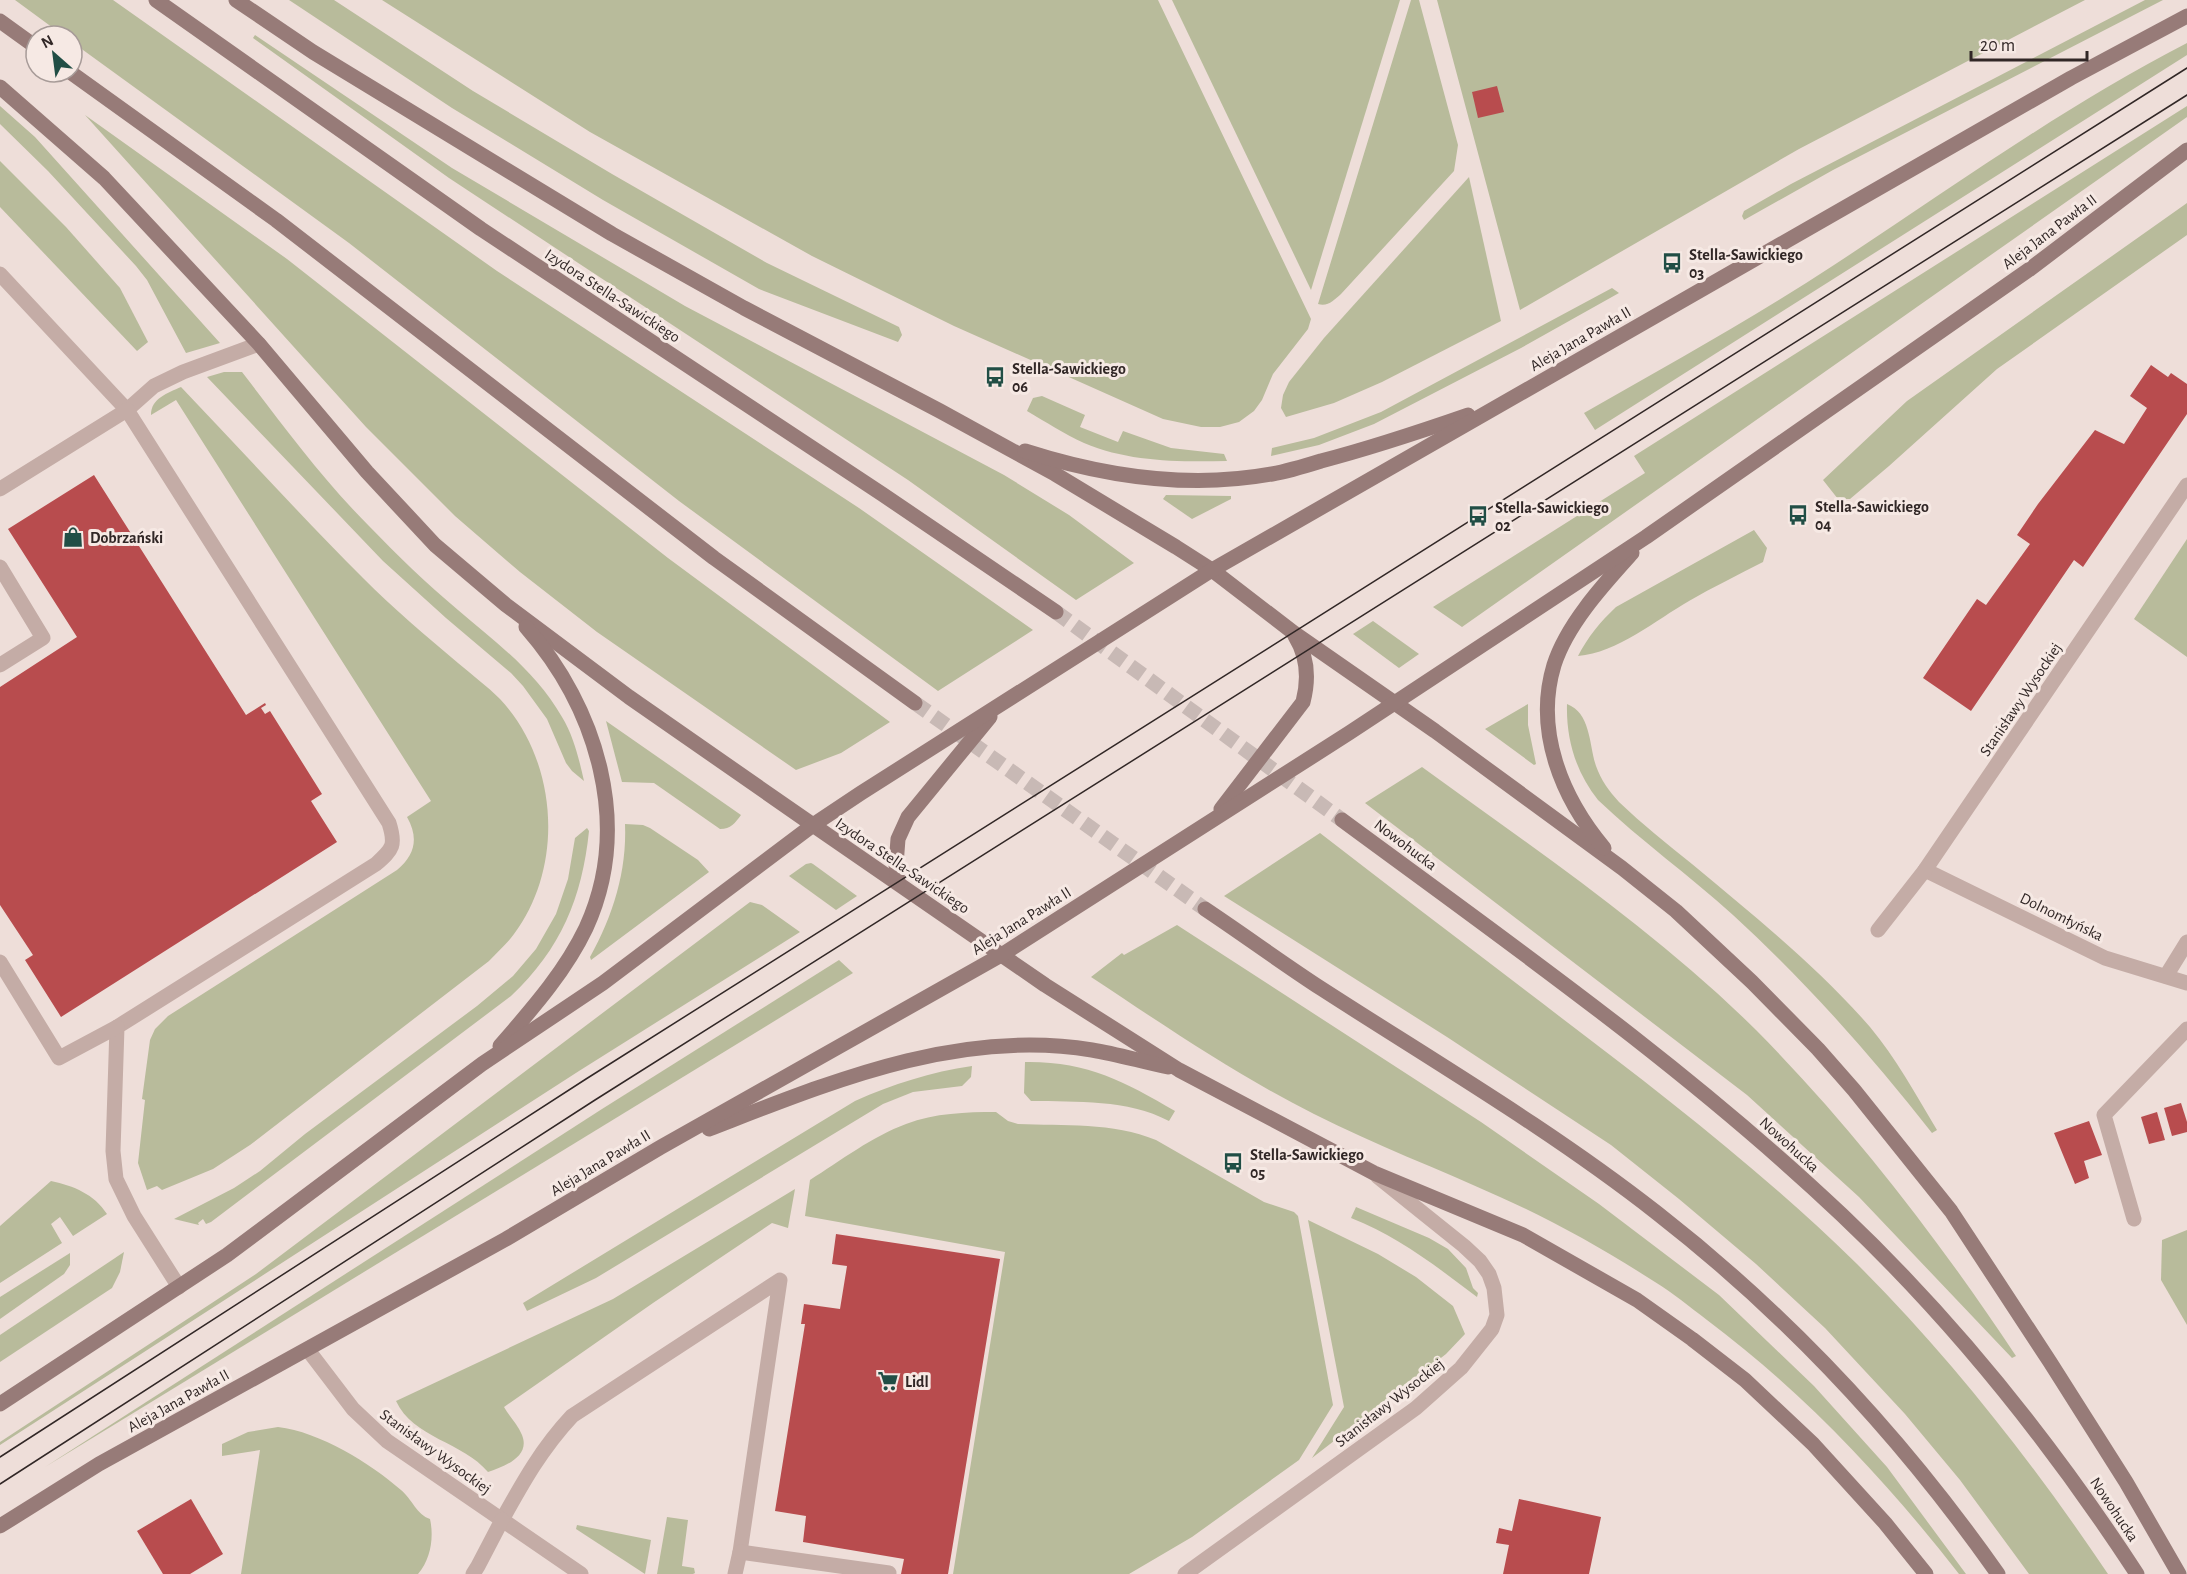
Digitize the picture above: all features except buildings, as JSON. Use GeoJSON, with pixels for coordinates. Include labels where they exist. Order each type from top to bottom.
{"type":"FeatureCollection","features":[{"type":"Feature","properties":{"kind":"main road","name":"Izydora Stella-Sawickiego"},"geometry":{"type":"LineString","coordinates":[[156,0],[481,229],[1056,612]]}},
{"type":"Feature","properties":{"kind":"main road"},"geometry":{"type":"LineString","coordinates":[[236,0],[313,52],[612,234],[1117,510],[1212,570],[1294,633],[1435,731],[1622,868],[1676,911],[1752,982],[1818,1049],[1854,1090],[1951,1211],[2126,1482],[2179,1574]]}},
{"type":"Feature","properties":{"kind":"main road","name":"Aleja Jana Pawła II"},"geometry":{"type":"LineString","coordinates":[[0,1404],[179,1287],[287,1211],[482,1064],[603,983],[813,825],[1212,570],[2071,78],[2187,16]]}},
{"type":"Feature","properties":{"kind":"main road"},"geometry":{"type":"LineString","coordinates":[[0,21],[24,38]]}},
{"type":"Feature","properties":{"kind":"main road"},"geometry":{"type":"LineString","coordinates":[[84,82],[276,220],[714,558],[915,703]]}},
{"type":"Feature","properties":{"kind":"main road"},"geometry":{"type":"LineString","coordinates":[[0,87],[104,178],[259,344],[367,472],[435,545],[506,605],[534,636],[553,662],[580,710],[600,763],[607,807],[608,833],[601,881],[585,928],[550,986],[523,1020],[482,1064]]}},
{"type":"Feature","properties":{"kind":"main road","name":"Aleja Jana Pawła II"},"geometry":{"type":"LineString","coordinates":[[0,1526],[99,1464],[309,1350],[506,1239],[661,1147],[1003,954],[1393,704],[1646,537],[2030,269],[2187,150]]}},
{"type":"Feature","properties":{"kind":"main road"},"geometry":{"type":"LineString","coordinates":[[982,435],[1042,456],[1112,472],[1174,479],[1226,479],[1271,474],[1376,447],[1502,403]]}},
{"type":"Feature","properties":{"kind":"main road"},"geometry":{"type":"LineString","coordinates":[[1622,868],[1596,838],[1568,795],[1550,742],[1548,712],[1554,666],[1562,647],[1583,612],[1609,578],[1646,537]]}},
{"type":"Feature","properties":{"kind":"main road","name":"Izydora Stella-Sawickiego"},"geometry":{"type":"LineString","coordinates":[[506,605],[629,697],[813,825],[1045,985],[1179,1070]]}},
{"type":"Feature","properties":{"kind":"main road","name":"Aleja Jana Pawła II"},"geometry":{"type":"LineString","coordinates":[[1213,819],[1303,702],[1308,681],[1307,671],[1304,653],[1294,633]]}},
{"type":"Feature","properties":{"kind":"main road","name":"Aleja Jana Pawła II"},"geometry":{"type":"LineString","coordinates":[[898,883],[896,865],[898,839],[908,817],[999,706]]}},
{"type":"Feature","properties":{"kind":"main road","name":"Nowohucka"},"geometry":{"type":"LineString","coordinates":[[1342,820],[1671,1068],[1741,1124],[1843,1216],[1898,1271],[1987,1370],[2086,1496],[2137,1574]]}},
{"type":"Feature","properties":{"kind":"main road"},"geometry":{"type":"LineString","coordinates":[[1205,909],[1320,988],[1489,1094],[1552,1137],[1612,1179],[1700,1248],[1812,1351],[1861,1403],[1934,1488],[1998,1574]]}},
{"type":"Feature","properties":{"kind":"main road"},"geometry":{"type":"LineString","coordinates":[[661,1147],[828,1083],[879,1067],[956,1051],[993,1046],[1091,1050],[1179,1070],[1374,1173],[1523,1235],[1637,1300],[1745,1380],[1813,1444],[1878,1515],[1926,1574]]}},
{"type":"Feature","properties":{"kind":"street"},"geometry":{"type":"LineString","coordinates":[[0,274],[127,410],[383,814],[393,838],[390,851],[376,864],[117,1027],[59,1058],[0,962]]}},
{"type":"Feature","properties":{"kind":"street"},"geometry":{"type":"LineString","coordinates":[[0,489],[127,410],[154,386],[259,344]]}},
{"type":"Feature","properties":{"kind":"street","name":"Stanisławy Wysockiej"},"geometry":{"type":"LineString","coordinates":[[1878,930],[1925,870],[2187,485]]}},
{"type":"Feature","properties":{"kind":"street"},"geometry":{"type":"LineString","coordinates":[[0,567],[43,638],[0,665]]}},
{"type":"Feature","properties":{"kind":"street","name":"Dolnomłyńska"},"geometry":{"type":"LineString","coordinates":[[1925,870],[2105,957],[2187,983]]}},
{"type":"Feature","properties":{"kind":"street"},"geometry":{"type":"LineString","coordinates":[[2166,976],[2187,942]]}},
{"type":"Feature","properties":{"kind":"street"},"geometry":{"type":"LineString","coordinates":[[117,1027],[113,1151],[116,1179],[134,1216],[179,1287]]}},
{"type":"Feature","properties":{"kind":"street"},"geometry":{"type":"LineString","coordinates":[[2134,1219],[2104,1115],[2187,1029]]}},
{"type":"Feature","properties":{"kind":"street","name":"Stanisławy Wysockiej"},"geometry":{"type":"LineString","coordinates":[[1185,1574],[1416,1408],[1461,1368],[1492,1329],[1497,1315],[1490,1274],[1464,1246],[1374,1173]]}},
{"type":"Feature","properties":{"kind":"street"},"geometry":{"type":"LineString","coordinates":[[473,1574],[534,1463],[552,1437],[572,1416],[780,1280],[735,1574]]}},
{"type":"Feature","properties":{"kind":"street","name":"Stanisławy Wysockiej"},"geometry":{"type":"LineString","coordinates":[[309,1350],[353,1409],[387,1441],[579,1573]]}},
{"type":"Feature","properties":{"kind":"street"},"geometry":{"type":"LineString","coordinates":[[740,1552],[889,1573]]}},
{"type":"Feature","properties":{"kind":"green space"},"geometry":{"type":"Polygon","coordinates":[[[15,0],[113,0],[497,271],[859,508],[1033,630],[938,691],[679,501],[349,243],[84,51],[84,24],[48,24],[15,0]]]}},
{"type":"Feature","properties":{"kind":"green space"},"geometry":{"type":"Polygon","coordinates":[[[289,0],[334,0],[473,91],[612,174],[767,263],[899,327],[902,335],[898,342],[759,289],[603,200],[452,108],[289,0]]]}},
{"type":"Feature","properties":{"kind":"green space"},"geometry":{"type":"Polygon","coordinates":[[[382,0],[1158,0],[1311,319],[1308,329],[1273,374],[1262,400],[1254,411],[1239,422],[1220,427],[1201,427],[1163,419],[954,326],[812,256],[590,132],[382,0]]]}},
{"type":"Feature","properties":{"kind":"green space"},"geometry":{"type":"Polygon","coordinates":[[[1172,0],[1400,0],[1311,290],[1172,0]]]}},
{"type":"Feature","properties":{"kind":"green space"},"geometry":{"type":"Polygon","coordinates":[[[1411,0],[1419,0],[1458,145],[1454,171],[1341,294],[1328,304],[1318,304],[1411,0]]]}},
{"type":"Feature","properties":{"kind":"green space"},"geometry":{"type":"Polygon","coordinates":[[[1437,0],[2085,0],[1799,149],[1520,310],[1437,0]]]}},
{"type":"Feature","properties":{"kind":"green space"},"geometry":{"type":"Polygon","coordinates":[[[2145,0],[2163,0],[1833,170],[1744,220],[1742,216],[1744,211],[1791,184],[2145,0]]]}},
{"type":"Feature","properties":{"kind":"green space"},"geometry":{"type":"Polygon","coordinates":[[[255,35],[452,168],[685,306],[1004,475],[1069,515],[1134,563],[1076,600],[908,480],[449,178],[253,38],[255,35]]]}},
{"type":"Feature","properties":{"kind":"green space"},"geometry":{"type":"Polygon","coordinates":[[[2187,43],[2187,55],[1595,430],[1584,413],[1773,304],[2051,121],[2187,43]]]}},
{"type":"Feature","properties":{"kind":"green space"},"geometry":{"type":"Polygon","coordinates":[[[0,106],[35,137],[220,343],[186,353],[147,280],[48,171],[0,124],[0,106]]]}},
{"type":"Feature","properties":{"kind":"green space"},"geometry":{"type":"Polygon","coordinates":[[[2187,106],[2187,117],[1462,627],[1433,607],[1645,473],[1634,456],[2187,106]]]}},
{"type":"Feature","properties":{"kind":"green space"},"geometry":{"type":"Polygon","coordinates":[[[85,115],[287,259],[668,558],[890,722],[841,753],[796,770],[597,632],[520,572],[455,516],[366,427],[85,115]]]}},
{"type":"Feature","properties":{"kind":"green space"},"geometry":{"type":"Polygon","coordinates":[[[0,161],[66,227],[120,288],[148,342],[137,351],[0,207],[0,161]]]}},
{"type":"Feature","properties":{"kind":"green space"},"geometry":{"type":"Polygon","coordinates":[[[1469,177],[1501,321],[1382,382],[1334,403],[1286,417],[1281,408],[1283,395],[1289,382],[1324,338],[1469,177]]]}},
{"type":"Feature","properties":{"kind":"green space"},"geometry":{"type":"Polygon","coordinates":[[[2187,203],[2187,235],[1997,369],[1850,499],[1838,499],[1823,480],[1907,401],[2187,203]]]}},
{"type":"Feature","properties":{"kind":"green space"},"geometry":{"type":"Polygon","coordinates":[[[1612,288],[1619,293],[1521,348],[1374,424],[1319,445],[1271,456],[1272,448],[1314,438],[1381,412],[1612,288]]]}},
{"type":"Feature","properties":{"kind":"green space"},"geometry":{"type":"Polygon","coordinates":[[[224,372],[242,372],[303,451],[352,508],[412,569],[528,672],[552,701],[570,732],[584,781],[566,763],[547,719],[511,673],[383,561],[207,377],[224,372]]]}},
{"type":"Feature","properties":{"kind":"green space"},"geometry":{"type":"Polygon","coordinates":[[[181,387],[374,589],[500,699],[519,724],[534,752],[543,783],[548,814],[547,846],[541,877],[530,907],[511,938],[489,961],[250,1145],[213,1169],[162,1190],[157,1186],[147,1190],[138,1163],[145,1100],[142,1099],[150,1040],[155,1029],[168,1016],[397,870],[408,858],[413,846],[413,832],[407,817],[431,801],[176,400],[151,415],[157,400],[181,387]]]}},
{"type":"Feature","properties":{"kind":"green space"},"geometry":{"type":"Polygon","coordinates":[[[1042,396],[1085,415],[1080,427],[1118,442],[1123,431],[1171,448],[1224,454],[1227,461],[1154,460],[1101,449],[1069,436],[1027,411],[1033,398],[1042,396]]]}},
{"type":"Feature","properties":{"kind":"green space"},"geometry":{"type":"Polygon","coordinates":[[[1166,495],[1231,496],[1231,499],[1192,519],[1163,499],[1166,495]]]}},
{"type":"Feature","properties":{"kind":"green space"},"geometry":{"type":"Polygon","coordinates":[[[1754,530],[1767,548],[1763,562],[1698,596],[1636,635],[1607,649],[1578,656],[1595,630],[1616,607],[1754,530]]]}},
{"type":"Feature","properties":{"kind":"green space"},"geometry":{"type":"Polygon","coordinates":[[[2187,539],[2187,657],[2134,619],[2187,539]]]}},
{"type":"Feature","properties":{"kind":"green space"},"geometry":{"type":"Polygon","coordinates":[[[1373,621],[1419,654],[1399,668],[1353,634],[1373,621]]]}},
{"type":"Feature","properties":{"kind":"green space"},"geometry":{"type":"Polygon","coordinates":[[[1528,704],[1528,725],[1536,764],[1534,765],[1485,729],[1528,704]]]}},
{"type":"Feature","properties":{"kind":"green space"},"geometry":{"type":"Polygon","coordinates":[[[1567,704],[1575,708],[1585,722],[1598,771],[1615,798],[1784,942],[1850,1005],[1888,1051],[1937,1130],[1932,1133],[1837,1020],[1760,940],[1598,800],[1578,767],[1574,755],[1568,730],[1567,704]]]}},
{"type":"Feature","properties":{"kind":"green space"},"geometry":{"type":"Polygon","coordinates":[[[606,721],[741,815],[730,827],[720,829],[654,783],[622,782],[606,721]]]}},
{"type":"Feature","properties":{"kind":"green space"},"geometry":{"type":"Polygon","coordinates":[[[1422,767],[1551,860],[1636,925],[1717,993],[1756,1030],[1827,1106],[1894,1187],[1957,1270],[2016,1356],[2012,1358],[1859,1197],[1747,1095],[1365,803],[1422,767]]]}},
{"type":"Feature","properties":{"kind":"green space"},"geometry":{"type":"Polygon","coordinates":[[[625,824],[643,825],[650,828],[698,860],[709,872],[591,960],[590,957],[617,893],[624,859],[625,824]]]}},
{"type":"Feature","properties":{"kind":"green space"},"geometry":{"type":"Polygon","coordinates":[[[587,828],[589,831],[581,878],[566,921],[543,960],[511,996],[211,1222],[206,1224],[203,1219],[198,1223],[199,1225],[174,1219],[234,1188],[260,1171],[305,1134],[477,1006],[513,976],[536,949],[556,914],[568,879],[575,838],[587,828]]]}},
{"type":"Feature","properties":{"kind":"green space"},"geometry":{"type":"Polygon","coordinates":[[[1320,833],[1674,1105],[1822,1230],[1892,1300],[1958,1374],[2051,1492],[2108,1574],[2029,1574],[1960,1480],[1905,1414],[1825,1328],[1756,1264],[1679,1199],[1611,1145],[1447,1037],[1224,896],[1320,833]]]}},
{"type":"Feature","properties":{"kind":"green space"},"geometry":{"type":"Polygon","coordinates":[[[811,863],[857,896],[836,910],[789,876],[811,863]]]}},
{"type":"Feature","properties":{"kind":"green space"},"geometry":{"type":"Polygon","coordinates":[[[750,902],[762,905],[800,932],[579,1071],[0,1445],[0,1442],[256,1274],[750,902]]]}},
{"type":"Feature","properties":{"kind":"green space"},"geometry":{"type":"Polygon","coordinates":[[[1177,925],[1481,1122],[1599,1204],[1719,1295],[1814,1386],[1887,1467],[1966,1574],[1959,1574],[1902,1504],[1809,1407],[1742,1348],[1668,1291],[1598,1247],[1540,1216],[1360,1136],[1286,1099],[1201,1049],[1091,977],[1122,953],[1124,955],[1177,925]]]}},
{"type":"Feature","properties":{"kind":"green space"},"geometry":{"type":"Polygon","coordinates":[[[839,960],[853,973],[45,1467],[602,1109],[839,960]]]}},
{"type":"Feature","properties":{"kind":"green space"},"geometry":{"type":"Polygon","coordinates":[[[1025,1062],[1067,1065],[1086,1069],[1121,1082],[1175,1111],[1169,1121],[1119,1105],[1031,1101],[1024,1093],[1025,1062]]]}},
{"type":"Feature","properties":{"kind":"green space"},"geometry":{"type":"Polygon","coordinates":[[[972,1066],[971,1077],[962,1086],[913,1092],[883,1104],[596,1278],[527,1311],[523,1303],[855,1101],[912,1079],[972,1066]]]}},
{"type":"Feature","properties":{"kind":"green space"},"geometry":{"type":"Polygon","coordinates":[[[996,1112],[1008,1121],[1018,1124],[1088,1126],[1140,1134],[1156,1140],[1264,1202],[1294,1212],[1298,1216],[1333,1405],[1299,1460],[1192,1537],[1129,1574],[953,1574],[1005,1252],[805,1216],[810,1180],[881,1135],[928,1117],[996,1112]]]}},
{"type":"Feature","properties":{"kind":"green space"},"geometry":{"type":"Polygon","coordinates":[[[51,1181],[68,1185],[90,1196],[107,1214],[73,1236],[60,1217],[51,1224],[62,1243],[0,1283],[0,1226],[51,1181]]]}},
{"type":"Feature","properties":{"kind":"green space"},"geometry":{"type":"Polygon","coordinates":[[[795,1189],[788,1228],[772,1223],[504,1407],[520,1431],[524,1443],[519,1455],[508,1464],[488,1472],[465,1453],[414,1423],[396,1401],[613,1299],[795,1189]]]}},
{"type":"Feature","properties":{"kind":"green space"},"geometry":{"type":"Polygon","coordinates":[[[1356,1207],[1429,1238],[1448,1249],[1466,1268],[1473,1288],[1478,1293],[1477,1297],[1401,1243],[1351,1218],[1356,1207]]]}},
{"type":"Feature","properties":{"kind":"green space"},"geometry":{"type":"Polygon","coordinates":[[[1308,1220],[1378,1254],[1416,1277],[1453,1306],[1465,1334],[1446,1354],[1312,1458],[1344,1407],[1308,1220]]]}},
{"type":"Feature","properties":{"kind":"green space"},"geometry":{"type":"Polygon","coordinates":[[[2187,1230],[2187,1325],[2161,1280],[2162,1240],[2187,1230]]]}},
{"type":"Feature","properties":{"kind":"green space"},"geometry":{"type":"Polygon","coordinates":[[[124,1252],[120,1272],[112,1288],[0,1362],[0,1335],[124,1252]]]}},
{"type":"Feature","properties":{"kind":"green space"},"geometry":{"type":"Polygon","coordinates":[[[70,1253],[70,1265],[64,1274],[0,1319],[0,1297],[70,1253]]]}},
{"type":"Feature","properties":{"kind":"green space"},"geometry":{"type":"Polygon","coordinates":[[[278,1427],[311,1435],[344,1450],[375,1469],[401,1490],[425,1517],[430,1519],[432,1533],[430,1548],[426,1562],[418,1574],[241,1574],[260,1450],[222,1456],[222,1444],[248,1432],[278,1427]]]}},
{"type":"Feature","properties":{"kind":"green space"},"geometry":{"type":"Polygon","coordinates":[[[667,1517],[688,1520],[682,1566],[694,1568],[695,1573],[693,1574],[657,1574],[667,1517]]]}},
{"type":"Feature","properties":{"kind":"green space"},"geometry":{"type":"Polygon","coordinates":[[[577,1525],[651,1540],[645,1574],[576,1529],[577,1525]]]}},
{"type":"Feature","properties":{"kind":"tunnel"},"geometry":{"type":"LineString","coordinates":[[1056,612],[1342,820]]}},
{"type":"Feature","properties":{"kind":"tunnel"},"geometry":{"type":"LineString","coordinates":[[915,703],[1205,909]]}},
{"type":"Feature","properties":{"kind":"tram line"},"geometry":{"type":"LineString","coordinates":[[0,1457],[586,1079],[2187,68]]}},
{"type":"Feature","properties":{"kind":"tram line"},"geometry":{"type":"LineString","coordinates":[[0,1484],[595,1100],[2187,95]]}},
{"type":"Feature","properties":{"kind":"place","name":"Stella-Sawickiego 03"},"geometry":{"type":"Point","coordinates":[1672,263]}},
{"type":"Feature","properties":{"kind":"place","name":"Stella-Sawickiego 06"},"geometry":{"type":"Point","coordinates":[995,377]}},
{"type":"Feature","properties":{"kind":"place","name":"Stella-Sawickiego 04"},"geometry":{"type":"Point","coordinates":[1798,515]}},
{"type":"Feature","properties":{"kind":"place","name":"Stella-Sawickiego 02"},"geometry":{"type":"Point","coordinates":[1478,516]}},
{"type":"Feature","properties":{"kind":"place","name":"Dobrzański"},"geometry":{"type":"Point","coordinates":[73,537]}},
{"type":"Feature","properties":{"kind":"place","name":"Stella-Sawickiego 05"},"geometry":{"type":"Point","coordinates":[1233,1163]}},
{"type":"Feature","properties":{"kind":"place","name":"Lidl"},"geometry":{"type":"Point","coordinates":[888,1381]}}]}
